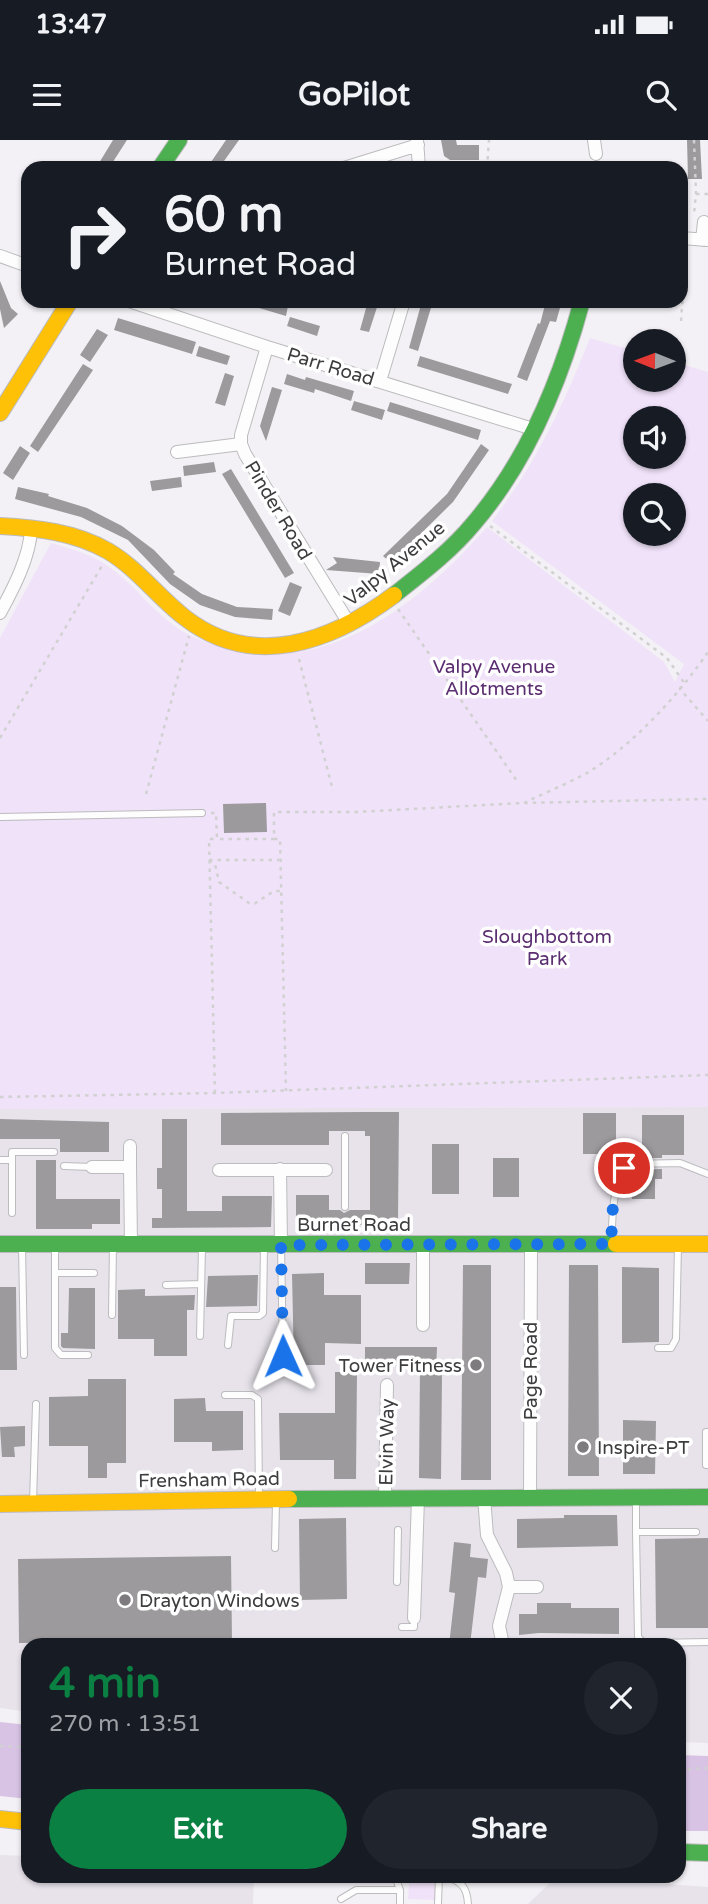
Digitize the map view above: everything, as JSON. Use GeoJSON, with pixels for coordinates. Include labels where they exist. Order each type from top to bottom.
{"type":"FeatureCollection","features":[{"type":"Feature","properties":{"kind":"main road"},"geometry":{"type":"LineString","coordinates":[[164,161],[178,140]]}},
{"type":"Feature","properties":{"kind":"main road"},"geometry":{"type":"LineString","coordinates":[[0,413],[66,308]]}},
{"type":"Feature","properties":{"kind":"main road","name":"Valpy Avenue"},"geometry":{"type":"LineString","coordinates":[[0,526],[31,528],[79,537],[110,552],[137,573],[175,610],[212,635],[232,642],[295,646],[335,633],[390,598],[446,551],[479,517],[533,429],[556,380],[580,308]]}},
{"type":"Feature","properties":{"kind":"main road","name":"Burnet Road"},"geometry":{"type":"LineString","coordinates":[[0,1244],[708,1244]]}},
{"type":"Feature","properties":{"kind":"main road","name":"Frensham Road"},"geometry":{"type":"LineString","coordinates":[[0,1504],[267,1499],[708,1497]]}},
{"type":"Feature","properties":{"kind":"main road"},"geometry":{"type":"LineString","coordinates":[[0,1819],[21,1821]]}},
{"type":"Feature","properties":{"kind":"main road"},"geometry":{"type":"LineString","coordinates":[[686,1852],[708,1853]]}},
{"type":"Feature","properties":{"kind":"street"},"geometry":{"type":"LineString","coordinates":[[594,140],[596,154]]}},
{"type":"Feature","properties":{"kind":"street"},"geometry":{"type":"LineString","coordinates":[[364,161],[417,143],[418,161]]}},
{"type":"Feature","properties":{"kind":"street"},"geometry":{"type":"LineString","coordinates":[[704,222],[705,240]]}},
{"type":"Feature","properties":{"kind":"street"},"geometry":{"type":"LineString","coordinates":[[0,256],[21,264]]}},
{"type":"Feature","properties":{"kind":"street","name":"Parr Road"},"geometry":{"type":"LineString","coordinates":[[150,308],[533,429]]}},
{"type":"Feature","properties":{"kind":"street"},"geometry":{"type":"LineString","coordinates":[[380,381],[402,308]]}},
{"type":"Feature","properties":{"kind":"street","name":"Pinder Road"},"geometry":{"type":"LineString","coordinates":[[267,347],[241,435],[241,444],[349,625]]}},
{"type":"Feature","properties":{"kind":"street"},"geometry":{"type":"LineString","coordinates":[[177,452],[241,444]]}},
{"type":"Feature","properties":{"kind":"street"},"geometry":{"type":"LineString","coordinates":[[0,613],[23,562],[31,528]]}},
{"type":"Feature","properties":{"kind":"street"},"geometry":{"type":"LineString","coordinates":[[130,1146],[131,1244]]}},
{"type":"Feature","properties":{"kind":"street"},"geometry":{"type":"LineString","coordinates":[[92,1167],[130,1167]]}},
{"type":"Feature","properties":{"kind":"street"},"geometry":{"type":"LineString","coordinates":[[219,1170],[326,1170]]}},
{"type":"Feature","properties":{"kind":"street"},"geometry":{"type":"LineString","coordinates":[[272,1245],[280,1170]]}},
{"type":"Feature","properties":{"kind":"street"},"geometry":{"type":"LineString","coordinates":[[423,1245],[423,1325]]}},
{"type":"Feature","properties":{"kind":"street","name":"Page Road"},"geometry":{"type":"LineString","coordinates":[[530,1498],[531,1245]]}},
{"type":"Feature","properties":{"kind":"street","name":"Elvin Way"},"geometry":{"type":"LineString","coordinates":[[385,1498],[387,1385]]}},
{"type":"Feature","properties":{"kind":"street"},"geometry":{"type":"LineString","coordinates":[[484,1497],[487,1535],[506,1573],[509,1587],[499,1626],[502,1638]]}},
{"type":"Feature","properties":{"kind":"street"},"geometry":{"type":"LineString","coordinates":[[414,1618],[406,1554],[418,1499]]}},
{"type":"Feature","properties":{"kind":"street"},"geometry":{"type":"LineString","coordinates":[[509,1587],[537,1587]]}},
{"type":"Feature","properties":{"kind":"lane"},"geometry":{"type":"LineString","coordinates":[[0,817],[202,813]]}},
{"type":"Feature","properties":{"kind":"lane"},"geometry":{"type":"LineString","coordinates":[[345,1136],[345,1207]]}},
{"type":"Feature","properties":{"kind":"lane"},"geometry":{"type":"LineString","coordinates":[[12,1213],[12,1152],[54,1152]]}},
{"type":"Feature","properties":{"kind":"lane"},"geometry":{"type":"LineString","coordinates":[[0,1160],[12,1160]]}},
{"type":"Feature","properties":{"kind":"lane"},"geometry":{"type":"LineString","coordinates":[[611,1244],[613,1204],[619,1181],[628,1164],[680,1163],[708,1174]]}},
{"type":"Feature","properties":{"kind":"lane"},"geometry":{"type":"LineString","coordinates":[[64,1167],[92,1167]]}},
{"type":"Feature","properties":{"kind":"lane"},"geometry":{"type":"LineString","coordinates":[[326,1170],[345,1169]]}},
{"type":"Feature","properties":{"kind":"lane"},"geometry":{"type":"LineString","coordinates":[[22,1244],[24,1356]]}},
{"type":"Feature","properties":{"kind":"lane"},"geometry":{"type":"LineString","coordinates":[[55,1244],[57,1352],[89,1355]]}},
{"type":"Feature","properties":{"kind":"lane"},"geometry":{"type":"LineString","coordinates":[[112,1315],[113,1244]]}},
{"type":"Feature","properties":{"kind":"lane"},"geometry":{"type":"LineString","coordinates":[[658,1348],[671,1348],[676,1339],[678,1244]]}},
{"type":"Feature","properties":{"kind":"lane"},"geometry":{"type":"LineString","coordinates":[[200,1336],[202,1245]]}},
{"type":"Feature","properties":{"kind":"lane"},"geometry":{"type":"LineString","coordinates":[[228,1345],[231,1317],[259,1316],[263,1313],[272,1245]]}},
{"type":"Feature","properties":{"kind":"lane"},"geometry":{"type":"LineString","coordinates":[[272,1245],[283,1356]]}},
{"type":"Feature","properties":{"kind":"lane"},"geometry":{"type":"LineString","coordinates":[[55,1273],[94,1273]]}},
{"type":"Feature","properties":{"kind":"lane"},"geometry":{"type":"LineString","coordinates":[[166,1285],[201,1284]]}},
{"type":"Feature","properties":{"kind":"lane"},"geometry":{"type":"LineString","coordinates":[[225,1395],[252,1395],[258,1398],[267,1499],[275,1548]]}},
{"type":"Feature","properties":{"kind":"lane"},"geometry":{"type":"LineString","coordinates":[[33,1502],[36,1404]]}},
{"type":"Feature","properties":{"kind":"lane"},"geometry":{"type":"LineString","coordinates":[[708,1432],[708,1465]]}},
{"type":"Feature","properties":{"kind":"lane"},"geometry":{"type":"LineString","coordinates":[[636,1497],[639,1638]]}},
{"type":"Feature","properties":{"kind":"lane"},"geometry":{"type":"LineString","coordinates":[[397,1582],[406,1554],[398,1530]]}},
{"type":"Feature","properties":{"kind":"lane"},"geometry":{"type":"LineString","coordinates":[[636,1532],[696,1532]]}},
{"type":"Feature","properties":{"kind":"lane"},"geometry":{"type":"LineString","coordinates":[[402,1628],[414,1627],[414,1618]]}},
{"type":"Feature","properties":{"kind":"lane"},"geometry":{"type":"LineString","coordinates":[[686,1642],[708,1642]]}},
{"type":"Feature","properties":{"kind":"lane"},"geometry":{"type":"LineString","coordinates":[[398,1883],[400,1904]]}},
{"type":"Feature","properties":{"kind":"lane"},"geometry":{"type":"LineString","coordinates":[[438,1904],[439,1883]]}},
{"type":"Feature","properties":{"kind":"lane"},"geometry":{"type":"LineString","coordinates":[[461,1883],[467,1891],[468,1904]]}},
{"type":"Feature","properties":{"kind":"lane"},"geometry":{"type":"LineString","coordinates":[[341,1899],[356,1890],[400,1890]]}},
{"type":"Feature","properties":{"kind":"path"},"geometry":{"type":"LineString","coordinates":[[488,161],[489,140]]}},
{"type":"Feature","properties":{"kind":"path"},"geometry":{"type":"LineString","coordinates":[[688,230],[694,218],[696,194],[694,140]]}},
{"type":"Feature","properties":{"kind":"path"},"geometry":{"type":"LineString","coordinates":[[696,194],[708,194]]}},
{"type":"Feature","properties":{"kind":"path"},"geometry":{"type":"LineString","coordinates":[[681,308],[681,321]]}},
{"type":"Feature","properties":{"kind":"path"},"geometry":{"type":"LineString","coordinates":[[479,517],[667,659],[682,681],[680,689]]}},
{"type":"Feature","properties":{"kind":"path"},"geometry":{"type":"LineString","coordinates":[[0,738],[110,552]]}},
{"type":"Feature","properties":{"kind":"path"},"geometry":{"type":"LineString","coordinates":[[390,598],[517,781]]}},
{"type":"Feature","properties":{"kind":"path"},"geometry":{"type":"LineString","coordinates":[[146,794],[193,623]]}},
{"type":"Feature","properties":{"kind":"path"},"geometry":{"type":"LineString","coordinates":[[295,646],[333,791]]}},
{"type":"Feature","properties":{"kind":"path"},"geometry":{"type":"LineString","coordinates":[[522,803],[587,772],[620,748],[680,689],[708,652]]}},
{"type":"Feature","properties":{"kind":"path"},"geometry":{"type":"LineString","coordinates":[[680,689],[708,721]]}},
{"type":"Feature","properties":{"kind":"path"},"geometry":{"type":"LineString","coordinates":[[274,839],[274,812],[356,812],[522,803],[708,799]]}},
{"type":"Feature","properties":{"kind":"path"},"geometry":{"type":"LineString","coordinates":[[202,813],[216,813],[217,839]]}},
{"type":"Feature","properties":{"kind":"path"},"geometry":{"type":"LineString","coordinates":[[215,1093],[209,839],[280,839],[286,1091]]}},
{"type":"Feature","properties":{"kind":"path"},"geometry":{"type":"LineString","coordinates":[[209,860],[280,860]]}},
{"type":"Feature","properties":{"kind":"path"},"geometry":{"type":"LineString","coordinates":[[209,860],[215,864],[219,882],[249,903],[254,904],[274,891],[281,891]]}},
{"type":"Feature","properties":{"kind":"path"},"geometry":{"type":"LineString","coordinates":[[0,1097],[286,1091],[708,1075]]}},
{"type":"Feature","properties":{"kind":"path"},"geometry":{"type":"LineString","coordinates":[[0,1746],[21,1746]]}},
{"type":"Feature","properties":{"kind":"path"},"geometry":{"type":"LineString","coordinates":[[686,1770],[708,1768]]}},
{"type":"Feature","properties":{"kind":"shaded area"},"geometry":{"type":"Polygon","coordinates":[[[708,1107],[708,1743],[686,1742],[686,1638],[21,1638],[21,1711],[0,1708],[0,1109],[708,1107]]]}},
{"type":"Feature","properties":{"kind":"shaded area"},"geometry":{"type":"Polygon","coordinates":[[[0,1722],[21,1724],[21,1798],[0,1796],[0,1722]]]}},
{"type":"Feature","properties":{"kind":"shaded area"},"geometry":{"type":"Polygon","coordinates":[[[686,1755],[708,1756],[708,1831],[686,1831],[686,1755]]]}},
{"type":"Feature","properties":{"kind":"shaded area"},"geometry":{"type":"Polygon","coordinates":[[[0,1855],[21,1856],[21,1883],[254,1883],[253,1904],[0,1904],[0,1855]]]}},
{"type":"Feature","properties":{"kind":"shaded area"},"geometry":{"type":"Polygon","coordinates":[[[550,1883],[653,1883],[708,1887],[708,1904],[528,1904],[550,1883]]]}},
{"type":"Feature","properties":{"kind":"green space"},"geometry":{"type":"Polygon","coordinates":[[[590,338],[623,348],[623,392],[686,392],[686,366],[708,372],[708,1107],[0,1109],[0,638],[51,543],[86,554],[105,564],[162,616],[187,634],[226,648],[265,654],[302,651],[338,642],[372,626],[434,581],[487,527],[664,662],[675,682],[684,664],[492,521],[522,478],[559,410],[590,338]]]}},
{"type":"Feature","properties":{"kind":"green space"},"geometry":{"type":"Polygon","coordinates":[[[409,1883],[434,1883],[436,1900],[408,1899],[409,1883]]]}},
{"type":"Feature","properties":{"kind":"building"},"geometry":{"type":"Polygon","coordinates":[[[113,140],[127,140],[114,161],[100,161],[113,140]]]}},
{"type":"Feature","properties":{"kind":"building"},"geometry":{"type":"Polygon","coordinates":[[[226,140],[239,140],[224,161],[212,161],[226,140]]]}},
{"type":"Feature","properties":{"kind":"building"},"geometry":{"type":"Polygon","coordinates":[[[441,140],[456,140],[457,145],[479,145],[479,160],[450,160],[444,156],[441,140]]]}},
{"type":"Feature","properties":{"kind":"building"},"geometry":{"type":"Polygon","coordinates":[[[687,140],[700,140],[702,179],[688,179],[687,140]]]}},
{"type":"Feature","properties":{"kind":"building"},"geometry":{"type":"Polygon","coordinates":[[[0,281],[11,308],[18,314],[4,328],[0,309],[0,281]]]}},
{"type":"Feature","properties":{"kind":"building"},"geometry":{"type":"Polygon","coordinates":[[[259,308],[288,308],[286,316],[259,308]]]}},
{"type":"Feature","properties":{"kind":"building"},"geometry":{"type":"Polygon","coordinates":[[[366,308],[377,308],[369,332],[360,330],[366,308]]]}},
{"type":"Feature","properties":{"kind":"building"},"geometry":{"type":"Polygon","coordinates":[[[420,308],[431,308],[418,351],[409,348],[420,308]]]}},
{"type":"Feature","properties":{"kind":"building"},"geometry":{"type":"Polygon","coordinates":[[[544,308],[560,308],[556,322],[550,321],[527,381],[517,377],[538,323],[540,324],[544,308]]]}},
{"type":"Feature","properties":{"kind":"building"},"geometry":{"type":"Polygon","coordinates":[[[290,317],[320,326],[317,336],[287,326],[290,317]]]}},
{"type":"Feature","properties":{"kind":"building"},"geometry":{"type":"Polygon","coordinates":[[[118,318],[196,342],[192,354],[114,330],[118,318]]]}},
{"type":"Feature","properties":{"kind":"building"},"geometry":{"type":"Polygon","coordinates":[[[97,329],[108,335],[90,362],[80,355],[97,329]]]}},
{"type":"Feature","properties":{"kind":"building"},"geometry":{"type":"Polygon","coordinates":[[[199,346],[230,356],[227,365],[196,356],[199,346]]]}},
{"type":"Feature","properties":{"kind":"building"},"geometry":{"type":"Polygon","coordinates":[[[420,356],[512,384],[508,394],[417,366],[420,356]]]}},
{"type":"Feature","properties":{"kind":"building"},"geometry":{"type":"Polygon","coordinates":[[[83,364],[93,370],[38,452],[30,446],[83,364]]]}},
{"type":"Feature","properties":{"kind":"building"},"geometry":{"type":"Polygon","coordinates":[[[225,373],[234,376],[225,406],[215,403],[225,373]]]}},
{"type":"Feature","properties":{"kind":"building"},"geometry":{"type":"Polygon","coordinates":[[[287,374],[354,391],[351,401],[315,389],[314,393],[284,384],[287,374]]]}},
{"type":"Feature","properties":{"kind":"building"},"geometry":{"type":"Polygon","coordinates":[[[272,387],[282,390],[266,441],[260,426],[272,387]]]}},
{"type":"Feature","properties":{"kind":"building"},"geometry":{"type":"Polygon","coordinates":[[[354,401],[385,410],[382,420],[351,410],[354,401]]]}},
{"type":"Feature","properties":{"kind":"building"},"geometry":{"type":"Polygon","coordinates":[[[390,402],[481,430],[478,440],[387,411],[390,402]]]}},
{"type":"Feature","properties":{"kind":"building"},"geometry":{"type":"Polygon","coordinates":[[[481,444],[489,450],[453,502],[391,563],[383,556],[447,494],[481,444]]]}},
{"type":"Feature","properties":{"kind":"building"},"geometry":{"type":"Polygon","coordinates":[[[20,446],[30,453],[13,480],[3,473],[20,446]]]}},
{"type":"Feature","properties":{"kind":"building"},"geometry":{"type":"Polygon","coordinates":[[[214,462],[216,472],[184,476],[183,466],[214,462]]]}},
{"type":"Feature","properties":{"kind":"building"},"geometry":{"type":"Polygon","coordinates":[[[231,469],[294,573],[285,578],[222,474],[231,469]]]}},
{"type":"Feature","properties":{"kind":"building"},"geometry":{"type":"Polygon","coordinates":[[[181,477],[182,487],[152,491],[150,481],[181,477]]]}},
{"type":"Feature","properties":{"kind":"building"},"geometry":{"type":"Polygon","coordinates":[[[18,487],[49,494],[48,496],[87,508],[122,526],[154,550],[175,572],[173,574],[202,594],[237,607],[273,609],[272,620],[235,617],[200,605],[170,584],[128,540],[81,517],[15,499],[18,487]]]}},
{"type":"Feature","properties":{"kind":"building"},"geometry":{"type":"Polygon","coordinates":[[[333,557],[380,562],[379,574],[326,570],[337,563],[333,557]]]}},
{"type":"Feature","properties":{"kind":"building"},"geometry":{"type":"Polygon","coordinates":[[[290,582],[302,587],[290,616],[278,611],[290,582]]]}},
{"type":"Feature","properties":{"kind":"building"},"geometry":{"type":"Polygon","coordinates":[[[266,803],[267,832],[224,833],[223,804],[266,803]]]}},
{"type":"Feature","properties":{"kind":"building"},"geometry":{"type":"Polygon","coordinates":[[[399,1112],[398,1220],[391,1220],[391,1228],[370,1228],[370,1225],[296,1225],[296,1195],[329,1195],[329,1210],[340,1210],[344,1213],[350,1210],[370,1210],[370,1136],[365,1136],[365,1131],[329,1131],[329,1145],[221,1145],[221,1113],[399,1112]]]}},
{"type":"Feature","properties":{"kind":"building"},"geometry":{"type":"Polygon","coordinates":[[[583,1113],[616,1113],[616,1154],[583,1154],[583,1113]]]}},
{"type":"Feature","properties":{"kind":"building"},"geometry":{"type":"Polygon","coordinates":[[[642,1115],[684,1115],[684,1155],[642,1158],[642,1115]]]}},
{"type":"Feature","properties":{"kind":"building"},"geometry":{"type":"Polygon","coordinates":[[[0,1119],[109,1122],[109,1152],[60,1152],[60,1139],[0,1139],[0,1119]]]}},
{"type":"Feature","properties":{"kind":"building"},"geometry":{"type":"Polygon","coordinates":[[[162,1119],[187,1119],[187,1211],[222,1211],[222,1196],[272,1196],[271,1227],[152,1228],[152,1218],[162,1218],[162,1189],[157,1189],[157,1168],[162,1168],[162,1119]]]}},
{"type":"Feature","properties":{"kind":"building"},"geometry":{"type":"Polygon","coordinates":[[[432,1144],[459,1144],[459,1194],[432,1194],[432,1144]]]}},
{"type":"Feature","properties":{"kind":"building"},"geometry":{"type":"Polygon","coordinates":[[[493,1158],[519,1158],[519,1197],[493,1197],[493,1158]]]}},
{"type":"Feature","properties":{"kind":"building"},"geometry":{"type":"Polygon","coordinates":[[[36,1160],[56,1160],[56,1199],[120,1199],[120,1224],[92,1224],[92,1229],[36,1229],[36,1160]]]}},
{"type":"Feature","properties":{"kind":"building"},"geometry":{"type":"Polygon","coordinates":[[[662,1169],[662,1179],[655,1179],[655,1199],[632,1199],[632,1170],[662,1169]]]}},
{"type":"Feature","properties":{"kind":"building"},"geometry":{"type":"Polygon","coordinates":[[[365,1263],[410,1263],[409,1284],[365,1284],[365,1263]]]}},
{"type":"Feature","properties":{"kind":"building"},"geometry":{"type":"Polygon","coordinates":[[[463,1265],[491,1265],[491,1480],[461,1480],[463,1265]]]}},
{"type":"Feature","properties":{"kind":"building"},"geometry":{"type":"Polygon","coordinates":[[[569,1265],[598,1265],[599,1476],[568,1476],[569,1265]]]}},
{"type":"Feature","properties":{"kind":"building"},"geometry":{"type":"Polygon","coordinates":[[[622,1267],[659,1268],[659,1342],[622,1343],[622,1267]]]}},
{"type":"Feature","properties":{"kind":"building"},"geometry":{"type":"Polygon","coordinates":[[[324,1273],[324,1295],[361,1295],[361,1344],[325,1343],[325,1365],[294,1365],[292,1274],[324,1273]]]}},
{"type":"Feature","properties":{"kind":"building"},"geometry":{"type":"Polygon","coordinates":[[[258,1275],[257,1306],[206,1307],[208,1276],[258,1275]]]}},
{"type":"Feature","properties":{"kind":"building"},"geometry":{"type":"Polygon","coordinates":[[[0,1287],[16,1287],[17,1370],[0,1370],[0,1287]]]}},
{"type":"Feature","properties":{"kind":"building"},"geometry":{"type":"Polygon","coordinates":[[[69,1288],[95,1288],[95,1349],[61,1346],[61,1333],[68,1333],[69,1288]]]}},
{"type":"Feature","properties":{"kind":"building"},"geometry":{"type":"Polygon","coordinates":[[[145,1289],[145,1296],[195,1295],[194,1310],[187,1310],[187,1356],[154,1356],[154,1339],[118,1339],[118,1290],[145,1289]]]}},
{"type":"Feature","properties":{"kind":"building"},"geometry":{"type":"Polygon","coordinates":[[[365,1347],[437,1347],[436,1373],[442,1373],[441,1479],[419,1478],[420,1366],[365,1365],[365,1347]]]}},
{"type":"Feature","properties":{"kind":"building"},"geometry":{"type":"Polygon","coordinates":[[[335,1372],[357,1372],[356,1479],[334,1479],[334,1460],[280,1460],[279,1413],[335,1413],[335,1372]]]}},
{"type":"Feature","properties":{"kind":"building"},"geometry":{"type":"Polygon","coordinates":[[[88,1379],[126,1379],[126,1463],[107,1463],[107,1478],[88,1478],[88,1446],[49,1446],[49,1397],[88,1396],[88,1379]]]}},
{"type":"Feature","properties":{"kind":"building"},"geometry":{"type":"Polygon","coordinates":[[[205,1398],[206,1411],[243,1411],[243,1450],[212,1451],[212,1442],[174,1442],[174,1399],[205,1398]]]}},
{"type":"Feature","properties":{"kind":"building"},"geometry":{"type":"Polygon","coordinates":[[[623,1420],[656,1421],[655,1474],[623,1474],[623,1420]]]}},
{"type":"Feature","properties":{"kind":"building"},"geometry":{"type":"Polygon","coordinates":[[[25,1426],[25,1446],[14,1447],[15,1457],[2,1457],[0,1427],[25,1426]]]}},
{"type":"Feature","properties":{"kind":"building"},"geometry":{"type":"Polygon","coordinates":[[[564,1515],[617,1515],[618,1546],[517,1548],[517,1519],[564,1518],[564,1515]]]}},
{"type":"Feature","properties":{"kind":"building"},"geometry":{"type":"Polygon","coordinates":[[[346,1518],[347,1599],[300,1600],[299,1519],[346,1518]]]}},
{"type":"Feature","properties":{"kind":"building"},"geometry":{"type":"Polygon","coordinates":[[[708,1538],[708,1628],[656,1628],[655,1539],[708,1538]]]}},
{"type":"Feature","properties":{"kind":"building"},"geometry":{"type":"Polygon","coordinates":[[[454,1542],[471,1544],[470,1557],[488,1559],[486,1578],[478,1577],[471,1638],[450,1638],[455,1593],[449,1592],[454,1542]]]}},
{"type":"Feature","properties":{"kind":"building","name":"Drayton Windows"},"geometry":{"type":"Polygon","coordinates":[[[231,1556],[232,1638],[21,1638],[19,1643],[18,1559],[231,1556]]]}},
{"type":"Feature","properties":{"kind":"building"},"geometry":{"type":"Polygon","coordinates":[[[537,1603],[571,1603],[571,1608],[619,1608],[619,1634],[519,1635],[519,1614],[537,1614],[537,1603]]]}},
{"type":"Feature","properties":{"kind":"traffic: fast"},"geometry":{"type":"LineString","coordinates":[[165,161],[179,140]]}},
{"type":"Feature","properties":{"kind":"traffic: fast"},"geometry":{"type":"LineString","coordinates":[[394,595],[456,543],[493,499],[510,473],[553,389],[580,308]]}},
{"type":"Feature","properties":{"kind":"traffic: fast"},"geometry":{"type":"LineString","coordinates":[[0,1244],[616,1244]]}},
{"type":"Feature","properties":{"kind":"traffic: fast"},"geometry":{"type":"LineString","coordinates":[[289,1499],[708,1497]]}},
{"type":"Feature","properties":{"kind":"traffic: fast"},"geometry":{"type":"LineString","coordinates":[[686,1852],[708,1853]]}},
{"type":"Feature","properties":{"kind":"traffic: slow"},"geometry":{"type":"LineString","coordinates":[[0,413],[66,308]]}},
{"type":"Feature","properties":{"kind":"traffic: slow"},"geometry":{"type":"LineString","coordinates":[[0,526],[56,532],[82,539],[108,551],[184,617],[210,633],[237,643],[264,646],[291,644],[318,637],[370,612],[394,595]]}},
{"type":"Feature","properties":{"kind":"traffic: slow"},"geometry":{"type":"LineString","coordinates":[[616,1244],[708,1244]]}},
{"type":"Feature","properties":{"kind":"traffic: slow"},"geometry":{"type":"LineString","coordinates":[[0,1504],[289,1499]]}},
{"type":"Feature","properties":{"kind":"traffic: slow"},"geometry":{"type":"LineString","coordinates":[[0,1819],[21,1821]]}},
{"type":"Feature","properties":{"kind":"place","name":"Tower Fitness"},"geometry":{"type":"Point","coordinates":[476,1365]}},
{"type":"Feature","properties":{"kind":"place","name":"Inspire-PT"},"geometry":{"type":"Point","coordinates":[583,1447]}},
{"type":"Feature","properties":{"kind":"place","name":"Drayton Windows"},"geometry":{"type":"Point","coordinates":[125,1600]}},
{"type":"Feature","properties":{"kind":"route"},"geometry":{"type":"LineString","coordinates":[[283,1356],[281,1245],[611,1244],[613,1204],[624,1168]]}},
{"type":"Feature","properties":{"kind":"park label","name":"Valpy Avenue Allotments"},"geometry":{"type":"Point","coordinates":[494,677]}},
{"type":"Feature","properties":{"kind":"park label","name":"Sloughbottom Park"},"geometry":{"type":"Point","coordinates":[547,947]}}]}
